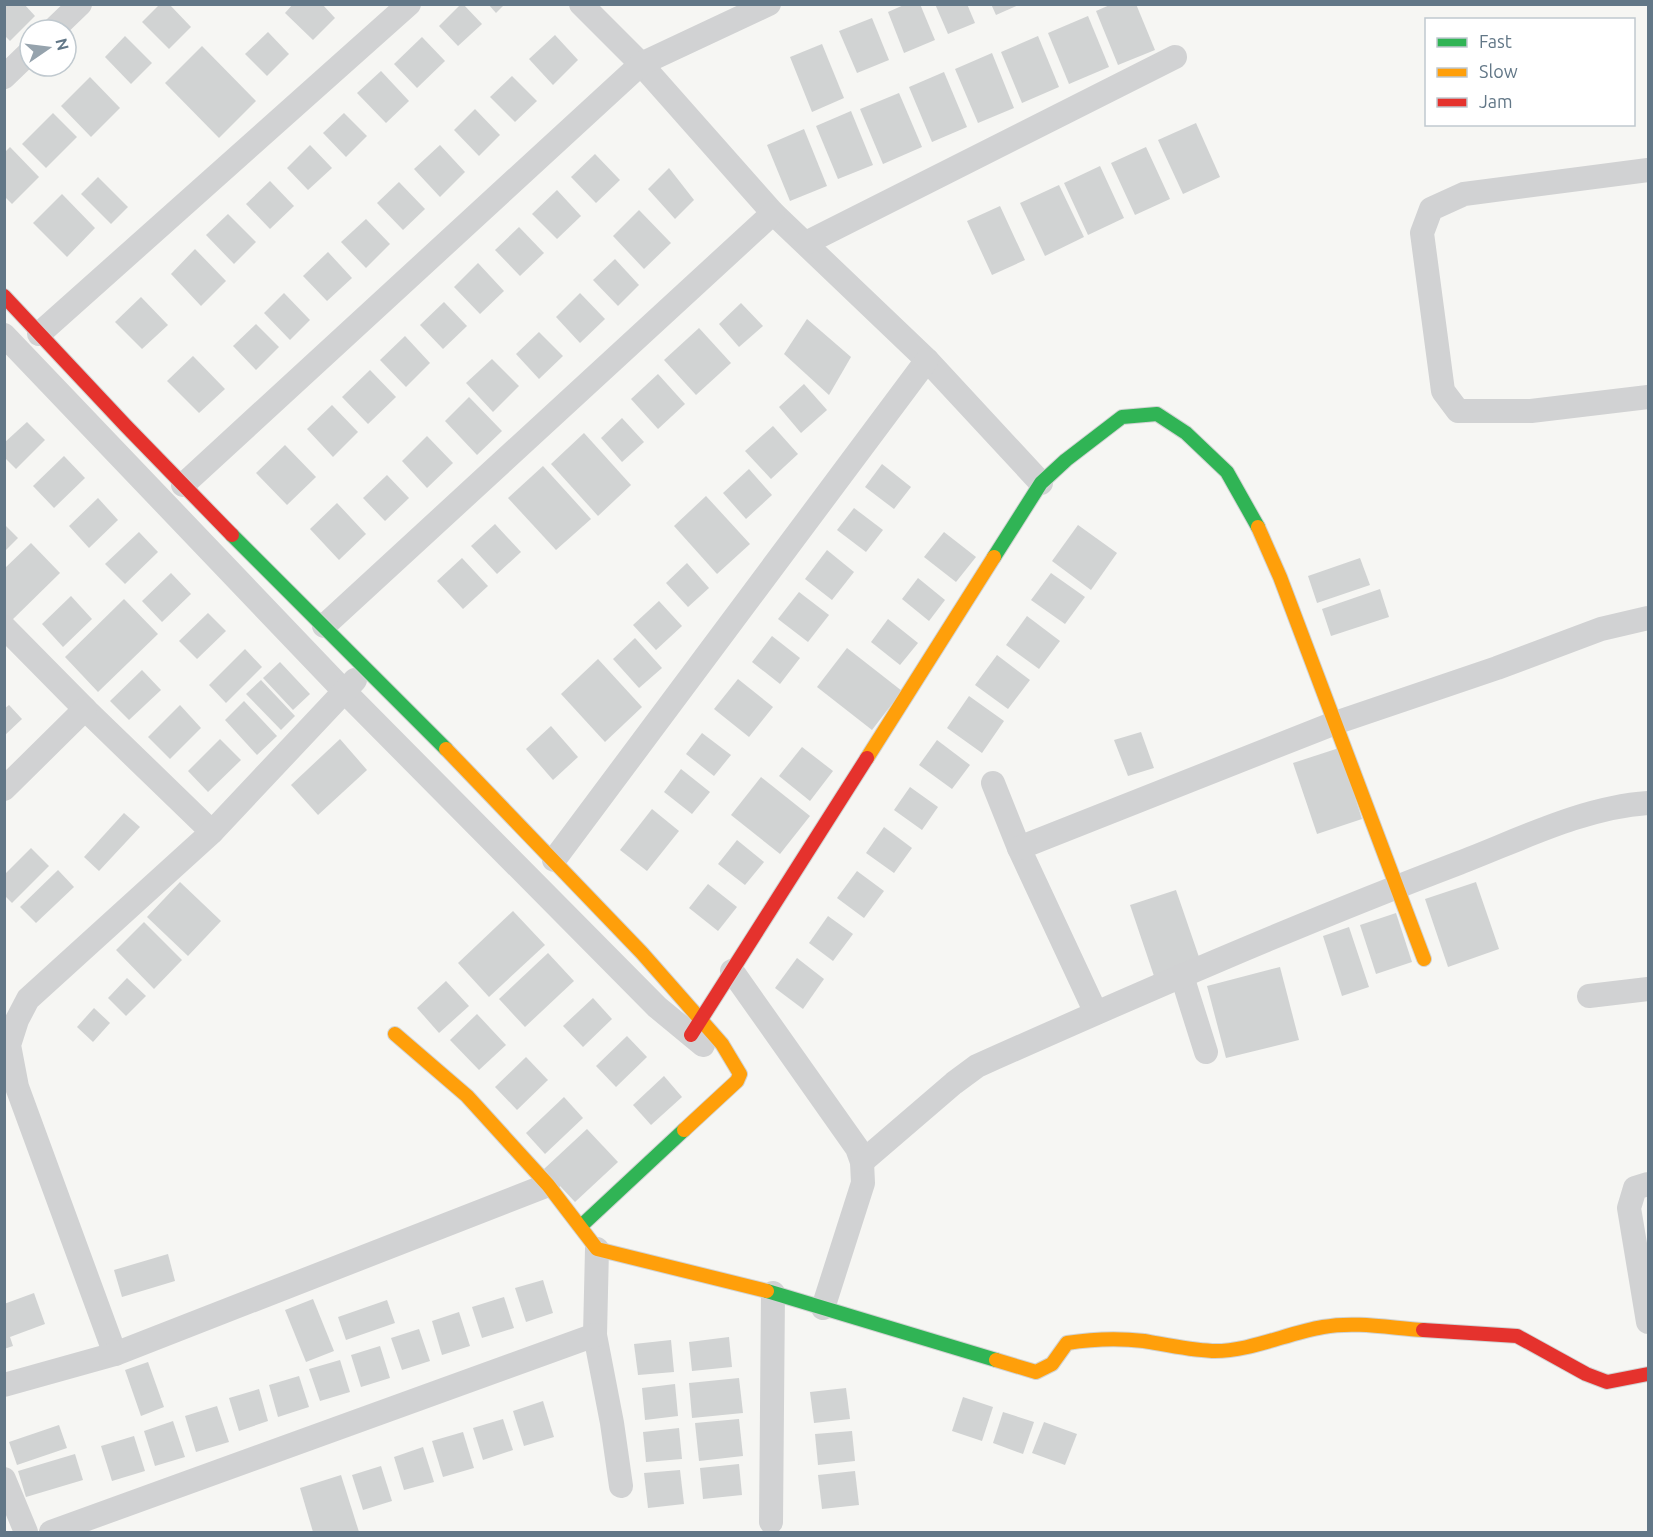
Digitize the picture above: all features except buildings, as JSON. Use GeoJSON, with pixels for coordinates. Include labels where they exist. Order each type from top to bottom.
{"type":"FeatureCollection","features":[{"type":"Feature","properties":{"kind":"street"},"geometry":{"type":"LineString","coordinates":[[65,18],[80,4]]}},
{"type":"Feature","properties":{"kind":"street"},"geometry":{"type":"LineString","coordinates":[[39,334],[409,4]]}},
{"type":"Feature","properties":{"kind":"street"},"geometry":{"type":"LineString","coordinates":[[581,4],[641,64],[773,213],[927,360],[1041,483]]}},
{"type":"Feature","properties":{"kind":"street"},"geometry":{"type":"LineString","coordinates":[[183,485],[641,64],[769,4]]}},
{"type":"Feature","properties":{"kind":"street"},"geometry":{"type":"LineString","coordinates":[[806,243],[1175,57]]}},
{"type":"Feature","properties":{"kind":"street"},"geometry":{"type":"LineString","coordinates":[[4,77],[18,64]]}},
{"type":"Feature","properties":{"kind":"street"},"geometry":{"type":"LineString","coordinates":[[1648,170],[1464,194],[1431,209],[1422,234],[1443,391],[1458,411],[1531,411],[1648,397]]}},
{"type":"Feature","properties":{"kind":"street"},"geometry":{"type":"LineString","coordinates":[[324,626],[773,213]]}},
{"type":"Feature","properties":{"kind":"street"},"geometry":{"type":"LineString","coordinates":[[4,296],[183,485],[367,667],[554,860],[628,938],[715,1055],[726,1056],[737,1068],[740,1074],[737,1081],[581,1226]]}},
{"type":"Feature","properties":{"kind":"street"},"geometry":{"type":"LineString","coordinates":[[4,335],[344,691],[657,1007],[696,1027]]}},
{"type":"Feature","properties":{"kind":"street"},"geometry":{"type":"LineString","coordinates":[[554,860],[927,360]]}},
{"type":"Feature","properties":{"kind":"street"},"geometry":{"type":"LineString","coordinates":[[696,1027],[1041,483],[1066,460],[1122,417],[1157,414],[1186,433],[1227,472],[1255,520],[1280,577],[1424,958]]}},
{"type":"Feature","properties":{"kind":"street"},"geometry":{"type":"LineString","coordinates":[[1018,848],[1335,723],[1497,668],[1601,629],[1648,618]]}},
{"type":"Feature","properties":{"kind":"street"},"geometry":{"type":"LineString","coordinates":[[4,627],[212,832]]}},
{"type":"Feature","properties":{"kind":"street"},"geometry":{"type":"LineString","coordinates":[[115,1354],[17,1087],[9,1046],[17,1020],[28,999],[212,832],[367,667]]}},
{"type":"Feature","properties":{"kind":"street"},"geometry":{"type":"LineString","coordinates":[[4,789],[85,709]]}},
{"type":"Feature","properties":{"kind":"street"},"geometry":{"type":"LineString","coordinates":[[993,783],[1018,848],[1096,1013]]}},
{"type":"Feature","properties":{"kind":"street"},"geometry":{"type":"LineString","coordinates":[[862,1162],[977,1066],[1396,886],[1583,815],[1623,804],[1648,802]]}},
{"type":"Feature","properties":{"kind":"street"},"geometry":{"type":"LineString","coordinates":[[732,971],[857,1148],[862,1162],[863,1183],[823,1308]]}},
{"type":"Feature","properties":{"kind":"street"},"geometry":{"type":"LineString","coordinates":[[1182,976],[1206,1052]]}},
{"type":"Feature","properties":{"kind":"street"},"geometry":{"type":"LineString","coordinates":[[1589,996],[1648,989]]}},
{"type":"Feature","properties":{"kind":"street"},"geometry":{"type":"LineString","coordinates":[[395,1034],[468,1096],[548,1185],[597,1249],[595,1335],[612,1423],[621,1486]]}},
{"type":"Feature","properties":{"kind":"street"},"geometry":{"type":"LineString","coordinates":[[1648,1184],[1635,1188],[1629,1208],[1648,1322]]}},
{"type":"Feature","properties":{"kind":"street"},"geometry":{"type":"LineString","coordinates":[[4,1385],[115,1354],[548,1185]]}},
{"type":"Feature","properties":{"kind":"street"},"geometry":{"type":"LineString","coordinates":[[597,1249],[773,1293],[1036,1372],[1052,1364],[1067,1343],[1088,1340],[1143,1341],[1214,1352],[1257,1344],[1323,1327],[1344,1325],[1517,1336],[1586,1374],[1608,1382],[1648,1374]]}},
{"type":"Feature","properties":{"kind":"street"},"geometry":{"type":"LineString","coordinates":[[771,1522],[773,1293]]}},
{"type":"Feature","properties":{"kind":"street"},"geometry":{"type":"LineString","coordinates":[[51,1533],[595,1335]]}},
{"type":"Feature","properties":{"kind":"street"},"geometry":{"type":"LineString","coordinates":[[4,1479],[26,1533]]}},
{"type":"Feature","properties":{"kind":"traffic: fast"},"geometry":{"type":"LineString","coordinates":[[994,557],[1041,483],[1066,460],[1122,417],[1157,414],[1186,433],[1227,472],[1258,527]]}},
{"type":"Feature","properties":{"kind":"traffic: fast"},"geometry":{"type":"LineString","coordinates":[[232,535],[446,749]]}},
{"type":"Feature","properties":{"kind":"traffic: fast"},"geometry":{"type":"LineString","coordinates":[[581,1226],[684,1130]]}},
{"type":"Feature","properties":{"kind":"traffic: fast"},"geometry":{"type":"LineString","coordinates":[[767,1291],[996,1360]]}},
{"type":"Feature","properties":{"kind":"traffic: slow"},"geometry":{"type":"LineString","coordinates":[[1258,527],[1280,577],[1424,959]]}},
{"type":"Feature","properties":{"kind":"traffic: slow"},"geometry":{"type":"LineString","coordinates":[[867,758],[994,557]]}},
{"type":"Feature","properties":{"kind":"traffic: slow"},"geometry":{"type":"LineString","coordinates":[[446,749],[642,953],[722,1044],[740,1074],[737,1081],[684,1130]]}},
{"type":"Feature","properties":{"kind":"traffic: slow"},"geometry":{"type":"LineString","coordinates":[[395,1034],[467,1096],[548,1185],[597,1249],[767,1291]]}},
{"type":"Feature","properties":{"kind":"traffic: slow"},"geometry":{"type":"LineString","coordinates":[[996,1360],[1036,1372],[1052,1364],[1067,1343],[1115,1339],[1135,1340],[1186,1348],[1226,1351],[1335,1325],[1423,1330]]}},
{"type":"Feature","properties":{"kind":"traffic: jam"},"geometry":{"type":"LineString","coordinates":[[4,296],[232,535]]}},
{"type":"Feature","properties":{"kind":"traffic: jam"},"geometry":{"type":"LineString","coordinates":[[691,1035],[867,758]]}},
{"type":"Feature","properties":{"kind":"traffic: jam"},"geometry":{"type":"LineString","coordinates":[[1423,1330],[1517,1336],[1586,1374],[1607,1382],[1648,1374]]}}]}
